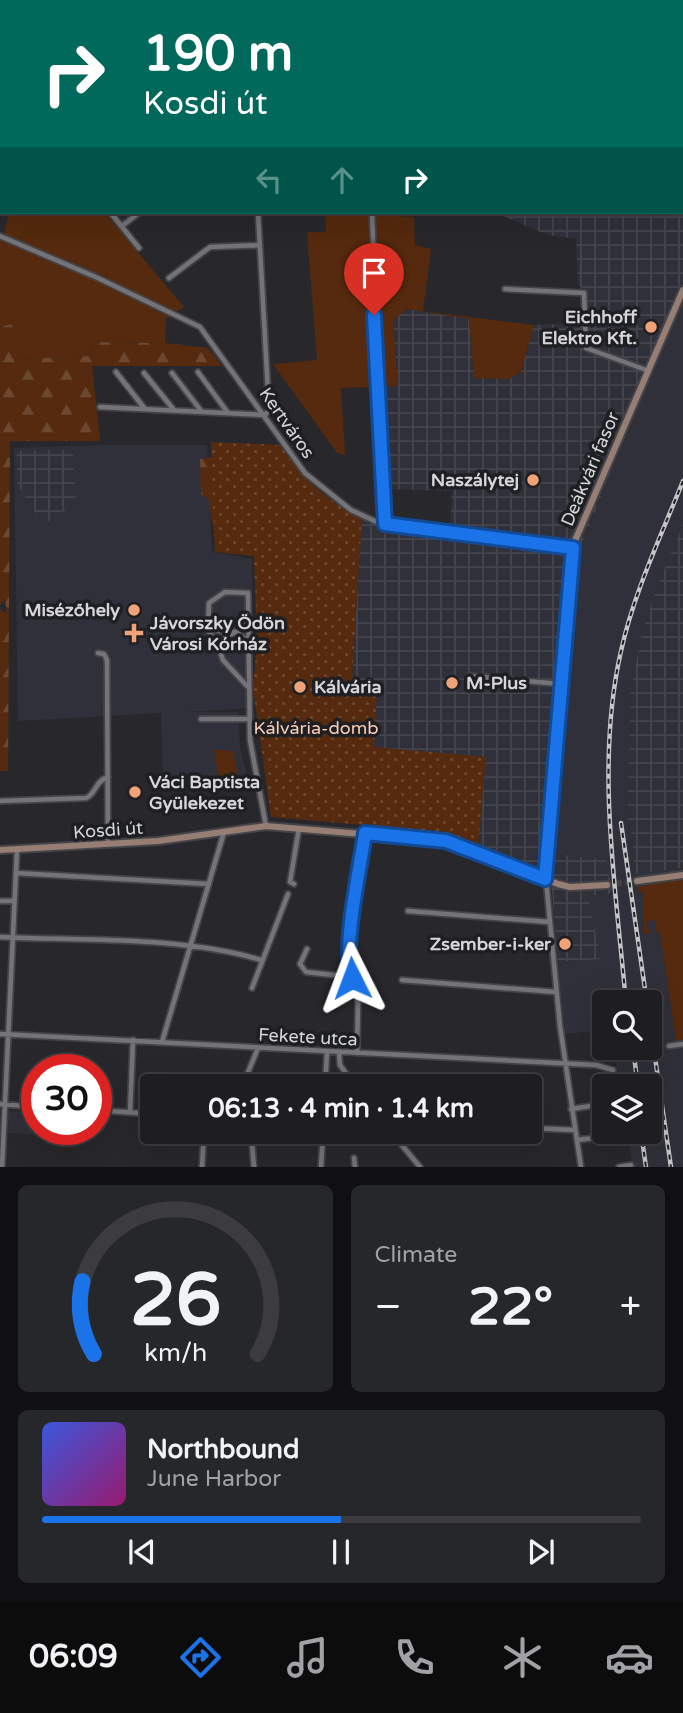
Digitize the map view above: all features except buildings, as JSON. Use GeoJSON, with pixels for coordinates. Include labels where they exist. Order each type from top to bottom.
{"type":"FeatureCollection","features":[{"type":"Feature","properties":{"kind":"street"},"geometry":{"type":"LineString","coordinates":[[112,214],[139,247]]}},
{"type":"Feature","properties":{"kind":"street"},"geometry":{"type":"LineString","coordinates":[[122,226],[137,214]]}},
{"type":"Feature","properties":{"kind":"street"},"geometry":{"type":"LineString","coordinates":[[100,407],[265,415],[269,410],[258,214]]}},
{"type":"Feature","properties":{"kind":"street"},"geometry":{"type":"LineString","coordinates":[[372,214],[385,524]]}},
{"type":"Feature","properties":{"kind":"street","name":"Kertváros"},"geometry":{"type":"LineString","coordinates":[[0,236],[200,327],[265,415],[291,457],[322,489],[364,518],[385,524],[573,548]]}},
{"type":"Feature","properties":{"kind":"street"},"geometry":{"type":"LineString","coordinates":[[169,278],[210,247],[260,245]]}},
{"type":"Feature","properties":{"kind":"street"},"geometry":{"type":"LineString","coordinates":[[505,289],[584,293],[586,348],[649,371]]}},
{"type":"Feature","properties":{"kind":"street","name":"Deákvári fasor"},"geometry":{"type":"LineString","coordinates":[[545,879],[573,548],[683,290]]}},
{"type":"Feature","properties":{"kind":"street"},"geometry":{"type":"LineString","coordinates":[[116,372],[146,409]]}},
{"type":"Feature","properties":{"kind":"street"},"geometry":{"type":"LineString","coordinates":[[144,373],[174,411]]}},
{"type":"Feature","properties":{"kind":"street"},"geometry":{"type":"LineString","coordinates":[[172,373],[202,412]]}},
{"type":"Feature","properties":{"kind":"street"},"geometry":{"type":"LineString","coordinates":[[198,373],[228,414]]}},
{"type":"Feature","properties":{"kind":"street"},"geometry":{"type":"LineString","coordinates":[[248,687],[223,660],[208,629],[209,603],[225,592],[248,593],[251,750],[266,826]]}},
{"type":"Feature","properties":{"kind":"street"},"geometry":{"type":"LineString","coordinates":[[219,649],[224,637],[237,632],[250,620]]}},
{"type":"Feature","properties":{"kind":"street"},"geometry":{"type":"LineString","coordinates":[[208,629],[237,632],[250,643]]}},
{"type":"Feature","properties":{"kind":"street"},"geometry":{"type":"LineString","coordinates":[[98,653],[107,660],[108,844]]}},
{"type":"Feature","properties":{"kind":"street"},"geometry":{"type":"LineString","coordinates":[[469,676],[561,684]]}},
{"type":"Feature","properties":{"kind":"street"},"geometry":{"type":"LineString","coordinates":[[201,719],[249,719]]}},
{"type":"Feature","properties":{"kind":"street"},"geometry":{"type":"LineString","coordinates":[[0,801],[86,799],[99,781],[108,777]]}},
{"type":"Feature","properties":{"kind":"street","name":"Kosdi út"},"geometry":{"type":"LineString","coordinates":[[0,850],[108,844],[266,826],[446,841],[570,887],[607,885]]}},
{"type":"Feature","properties":{"kind":"street"},"geometry":{"type":"LineString","coordinates":[[293,884],[290,882],[299,828]]}},
{"type":"Feature","properties":{"kind":"street"},"geometry":{"type":"LineString","coordinates":[[162,1042],[224,831]]}},
{"type":"Feature","properties":{"kind":"street"},"geometry":{"type":"LineString","coordinates":[[357,1053],[358,1003],[351,972],[350,944],[365,833]]}},
{"type":"Feature","properties":{"kind":"street"},"geometry":{"type":"LineString","coordinates":[[2,1167],[2,1104],[17,850]]}},
{"type":"Feature","properties":{"kind":"street"},"geometry":{"type":"LineString","coordinates":[[16,873],[209,884]]}},
{"type":"Feature","properties":{"kind":"street"},"geometry":{"type":"LineString","coordinates":[[637,881],[683,875]]}},
{"type":"Feature","properties":{"kind":"street"},"geometry":{"type":"LineString","coordinates":[[545,879],[564,1064],[581,1167]]}},
{"type":"Feature","properties":{"kind":"street"},"geometry":{"type":"LineString","coordinates":[[251,988],[288,894]]}},
{"type":"Feature","properties":{"kind":"street"},"geometry":{"type":"LineString","coordinates":[[0,901],[14,901]]}},
{"type":"Feature","properties":{"kind":"street"},"geometry":{"type":"LineString","coordinates":[[408,911],[550,922]]}},
{"type":"Feature","properties":{"kind":"street"},"geometry":{"type":"LineString","coordinates":[[0,937],[227,950],[261,960]]}},
{"type":"Feature","properties":{"kind":"street"},"geometry":{"type":"LineString","coordinates":[[307,949],[300,966],[306,972],[342,976],[351,972]]}},
{"type":"Feature","properties":{"kind":"street"},"geometry":{"type":"LineString","coordinates":[[402,981],[556,992]]}},
{"type":"Feature","properties":{"kind":"street","name":"Fekete utca"},"geometry":{"type":"LineString","coordinates":[[0,1034],[596,1065],[613,1070]]}},
{"type":"Feature","properties":{"kind":"street"},"geometry":{"type":"LineString","coordinates":[[130,1113],[133,1040]]}},
{"type":"Feature","properties":{"kind":"street"},"geometry":{"type":"LineString","coordinates":[[669,1046],[683,1044]]}},
{"type":"Feature","properties":{"kind":"street"},"geometry":{"type":"LineString","coordinates":[[248,1074],[258,1048]]}},
{"type":"Feature","properties":{"kind":"street"},"geometry":{"type":"LineString","coordinates":[[326,1074],[327,1052]]}},
{"type":"Feature","properties":{"kind":"street"},"geometry":{"type":"LineString","coordinates":[[339,1053],[340,1065],[347,1074]]}},
{"type":"Feature","properties":{"kind":"street"},"geometry":{"type":"LineString","coordinates":[[2,1104],[21,1106]]}},
{"type":"Feature","properties":{"kind":"street"},"geometry":{"type":"LineString","coordinates":[[572,1109],[592,1106]]}},
{"type":"Feature","properties":{"kind":"street"},"geometry":{"type":"LineString","coordinates":[[112,1112],[140,1113]]}},
{"type":"Feature","properties":{"kind":"street"},"geometry":{"type":"LineString","coordinates":[[542,1129],[575,1130]]}},
{"type":"Feature","properties":{"kind":"street"},"geometry":{"type":"LineString","coordinates":[[577,1140],[592,1138]]}},
{"type":"Feature","properties":{"kind":"street"},"geometry":{"type":"LineString","coordinates":[[202,1167],[203,1144]]}},
{"type":"Feature","properties":{"kind":"street"},"geometry":{"type":"LineString","coordinates":[[252,1144],[254,1167]]}},
{"type":"Feature","properties":{"kind":"street"},"geometry":{"type":"LineString","coordinates":[[321,1167],[322,1144]]}},
{"type":"Feature","properties":{"kind":"street"},"geometry":{"type":"LineString","coordinates":[[401,1144],[418,1167]]}},
{"type":"Feature","properties":{"kind":"street"},"geometry":{"type":"LineString","coordinates":[[354,1158],[355,1167]]}},
{"type":"Feature","properties":{"kind":"street"},"geometry":{"type":"LineString","coordinates":[[619,1167],[631,1165]]}},
{"type":"Feature","properties":{"kind":"shaded area"},"geometry":{"type":"Polygon","coordinates":[[[499,214],[683,214],[683,287],[581,548],[555,854],[606,860],[612,893],[588,896],[601,959],[558,962],[552,891],[546,874],[534,872],[478,845],[486,757],[374,748],[376,686],[352,680],[362,517],[450,534],[452,491],[387,489],[375,386],[398,385],[393,320],[407,309],[469,319],[474,378],[521,372],[534,325],[582,323],[587,295],[578,284],[576,239],[548,235],[499,214]]]}},
{"type":"Feature","properties":{"kind":"shaded area"},"geometry":{"type":"Polygon","coordinates":[[[683,287],[683,524],[654,595],[641,637],[631,688],[627,828],[631,830],[635,873],[681,868],[683,874],[683,896],[676,902],[680,1007],[683,1009],[683,1167],[633,1167],[629,1144],[662,1144],[662,1074],[618,1074],[616,1060],[662,1060],[662,990],[592,990],[592,1031],[565,1034],[558,962],[601,959],[587,896],[612,892],[555,854],[581,548],[683,287]]]}},
{"type":"Feature","properties":{"kind":"shaded area","name":"Jávorszky Ödön Városi Kórház"},"geometry":{"type":"Polygon","coordinates":[[[207,445],[212,552],[252,559],[252,708],[184,712],[238,712],[240,749],[250,785],[163,788],[161,713],[18,721],[14,448],[207,445]]]}},
{"type":"Feature","properties":{"kind":"shaded area"},"geometry":{"type":"Polygon","coordinates":[[[73,450],[76,504],[43,525],[17,484],[17,451],[73,450]]]}},
{"type":"Feature","properties":{"kind":"shaded area"},"geometry":{"type":"Polygon","coordinates":[[[683,524],[683,865],[681,868],[635,874],[631,830],[627,828],[631,689],[641,637],[654,595],[683,524]]]}},
{"type":"Feature","properties":{"kind":"shaded area"},"geometry":{"type":"Polygon","coordinates":[[[9,1111],[21,1111],[21,1134],[8,1133],[9,1111]]]}},
{"type":"Feature","properties":{"kind":"green space"},"geometry":{"type":"Polygon","coordinates":[[[3,214],[106,214],[184,307],[166,318],[165,343],[93,342],[90,356],[20,359],[12,324],[0,327],[0,233],[4,234],[8,216],[3,214]]]}},
{"type":"Feature","properties":{"kind":"green space"},"geometry":{"type":"Polygon","coordinates":[[[325,214],[414,217],[415,245],[431,249],[423,311],[534,325],[521,372],[509,379],[474,378],[469,319],[407,309],[393,320],[398,386],[341,388],[345,455],[337,453],[273,364],[317,360],[307,232],[326,232],[325,214]]]}},
{"type":"Feature","properties":{"kind":"green space"},"geometry":{"type":"Polygon","coordinates":[[[12,324],[20,359],[90,356],[93,342],[165,343],[208,348],[222,366],[92,366],[100,441],[10,441],[8,771],[0,771],[0,609],[7,614],[5,600],[0,605],[0,327],[12,324]]]}},
{"type":"Feature","properties":{"kind":"green space","name":"Kálvária-domb"},"geometry":{"type":"Polygon","coordinates":[[[211,442],[280,445],[297,468],[326,496],[362,517],[352,680],[377,686],[374,747],[486,757],[478,845],[446,832],[271,817],[253,688],[257,642],[254,556],[215,552],[211,442]]]}},
{"type":"Feature","properties":{"kind":"green space"},"geometry":{"type":"Polygon","coordinates":[[[219,456],[217,549],[208,499],[201,494],[200,459],[219,456]]]}},
{"type":"Feature","properties":{"kind":"green space"},"geometry":{"type":"Polygon","coordinates":[[[214,750],[233,751],[239,782],[220,783],[214,750]]]}},
{"type":"Feature","properties":{"kind":"green space"},"geometry":{"type":"Polygon","coordinates":[[[683,878],[683,1039],[676,1040],[660,932],[656,932],[656,921],[650,920],[646,924],[651,933],[644,934],[643,893],[637,891],[638,887],[683,878]]]}},
{"type":"Feature","properties":{"kind":"tunnel"},"geometry":{"type":"LineString","coordinates":[[607,885],[637,881]]}},
{"type":"Feature","properties":{"kind":"railway"},"geometry":{"type":"LineString","coordinates":[[625,990],[610,827],[609,738],[613,694],[633,607],[683,481]]}},
{"type":"Feature","properties":{"kind":"railway"},"geometry":{"type":"LineString","coordinates":[[621,823],[645,990]]}},
{"type":"Feature","properties":{"kind":"railway"},"geometry":{"type":"LineString","coordinates":[[635,1060],[636,1074]]}},
{"type":"Feature","properties":{"kind":"railway"},"geometry":{"type":"LineString","coordinates":[[655,1060],[671,1167]]}},
{"type":"Feature","properties":{"kind":"railway"},"geometry":{"type":"LineString","coordinates":[[643,1144],[646,1167]]}},
{"type":"Feature","properties":{"kind":"place","name":"Eichhoff Elektro Kft."},"geometry":{"type":"Point","coordinates":[651,327]}},
{"type":"Feature","properties":{"kind":"place","name":"Naszálytej"},"geometry":{"type":"Point","coordinates":[533,480]}},
{"type":"Feature","properties":{"kind":"place","name":"Misézőhely"},"geometry":{"type":"Point","coordinates":[134,610]}},
{"type":"Feature","properties":{"kind":"place","name":"Jávorszky Ödön Városi Kórház"},"geometry":{"type":"Point","coordinates":[134,633]}},
{"type":"Feature","properties":{"kind":"place","name":"M-Plus"},"geometry":{"type":"Point","coordinates":[452,683]}},
{"type":"Feature","properties":{"kind":"place","name":"Kálvária"},"geometry":{"type":"Point","coordinates":[300,687]}},
{"type":"Feature","properties":{"kind":"place","name":"Váci Baptista Gyülekezet"},"geometry":{"type":"Point","coordinates":[135,792]}},
{"type":"Feature","properties":{"kind":"place","name":"Zsember-i-ker"},"geometry":{"type":"Point","coordinates":[565,944]}},
{"type":"Feature","properties":{"kind":"route"},"geometry":{"type":"LineString","coordinates":[[352,978],[349,968],[350,944],[365,833],[446,841],[526,874],[545,879],[573,548],[385,524],[374,315]]}}]}
